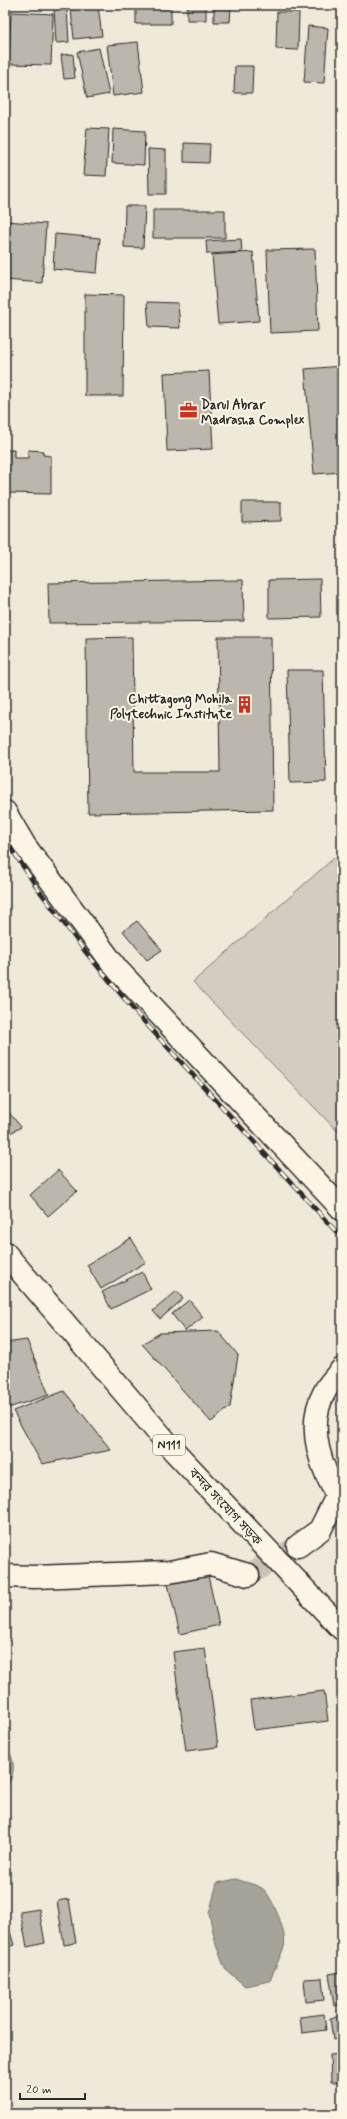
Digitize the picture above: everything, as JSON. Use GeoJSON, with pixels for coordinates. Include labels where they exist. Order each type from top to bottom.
{"type":"FeatureCollection","features":[{"type":"Feature","properties":{"kind":"main road"},"geometry":{"type":"LineString","coordinates":[[5,812],[25,846],[117,969],[342,1209]]}},
{"type":"Feature","properties":{"kind":"main road","name":"বন্দর সংযোগ সড়ক"},"geometry":{"type":"LineString","coordinates":[[5,1253],[174,1451],[342,1629]]}},
{"type":"Feature","properties":{"kind":"main road"},"geometry":{"type":"LineString","coordinates":[[298,1546],[320,1530],[340,1499],[318,1453],[315,1431],[323,1393],[342,1369]]}},
{"type":"Feature","properties":{"kind":"main road"},"geometry":{"type":"LineString","coordinates":[[5,1576],[34,1577],[169,1572],[211,1564],[248,1575]]}},
{"type":"Feature","properties":{"kind":"shaded area"},"geometry":{"type":"Polygon","coordinates":[[[342,851],[342,1136],[193,982],[342,851]]]}},
{"type":"Feature","properties":{"kind":"shaded area"},"geometry":{"type":"Polygon","coordinates":[[[5,1746],[13,1761],[13,1773],[9,1783],[5,1787],[5,1746]]]}},
{"type":"Feature","properties":{"kind":"shaded area"},"geometry":{"type":"Polygon","coordinates":[[[236,1879],[256,1885],[266,1892],[278,1916],[284,1934],[284,1947],[270,1981],[245,1986],[225,1969],[216,1945],[209,1914],[217,1883],[236,1879]]]}},
{"type":"Feature","properties":{"kind":"building"},"geometry":{"type":"Polygon","coordinates":[[[214,5],[231,5],[230,22],[214,22],[214,5]]]}},
{"type":"Feature","properties":{"kind":"building"},"geometry":{"type":"Polygon","coordinates":[[[98,6],[102,36],[74,39],[71,10],[98,6]]]}},
{"type":"Feature","properties":{"kind":"building"},"geometry":{"type":"Polygon","coordinates":[[[136,7],[171,7],[171,24],[136,24],[136,7]]]}},
{"type":"Feature","properties":{"kind":"building"},"geometry":{"type":"Polygon","coordinates":[[[187,7],[206,7],[206,20],[187,20],[187,7]]]}},
{"type":"Feature","properties":{"kind":"building"},"geometry":{"type":"Polygon","coordinates":[[[54,9],[67,9],[69,42],[56,43],[54,9]]]}},
{"type":"Feature","properties":{"kind":"building"},"geometry":{"type":"Polygon","coordinates":[[[11,12],[53,14],[51,65],[9,64],[11,12]]]}},
{"type":"Feature","properties":{"kind":"building"},"geometry":{"type":"Polygon","coordinates":[[[277,12],[299,12],[298,50],[276,49],[277,12]]]}},
{"type":"Feature","properties":{"kind":"building"},"geometry":{"type":"Polygon","coordinates":[[[308,26],[328,28],[324,83],[304,82],[308,26]]]}},
{"type":"Feature","properties":{"kind":"building"},"geometry":{"type":"Polygon","coordinates":[[[138,42],[144,92],[113,96],[107,45],[138,42]]]}},
{"type":"Feature","properties":{"kind":"building"},"geometry":{"type":"Polygon","coordinates":[[[99,48],[109,94],[87,98],[77,52],[99,48]]]}},
{"type":"Feature","properties":{"kind":"building"},"geometry":{"type":"Polygon","coordinates":[[[73,54],[75,78],[64,79],[61,55],[73,54]]]}},
{"type":"Feature","properties":{"kind":"building"},"geometry":{"type":"Polygon","coordinates":[[[235,66],[253,66],[252,93],[234,93],[235,66]]]}},
{"type":"Feature","properties":{"kind":"building"},"geometry":{"type":"Polygon","coordinates":[[[87,128],[109,129],[106,176],[83,175],[87,128]]]}},
{"type":"Feature","properties":{"kind":"building"},"geometry":{"type":"Polygon","coordinates":[[[113,129],[145,131],[144,165],[112,163],[113,129]]]}},
{"type":"Feature","properties":{"kind":"building"},"geometry":{"type":"Polygon","coordinates":[[[184,143],[210,144],[209,163],[184,162],[184,143]]]}},
{"type":"Feature","properties":{"kind":"building"},"geometry":{"type":"Polygon","coordinates":[[[148,149],[166,150],[166,194],[149,194],[148,149]]]}},
{"type":"Feature","properties":{"kind":"building"},"geometry":{"type":"Polygon","coordinates":[[[125,206],[145,206],[143,248],[124,247],[125,206]]]}},
{"type":"Feature","properties":{"kind":"building"},"geometry":{"type":"Polygon","coordinates":[[[153,210],[225,210],[225,238],[153,238],[153,210]]]}},
{"type":"Feature","properties":{"kind":"building"},"geometry":{"type":"Polygon","coordinates":[[[5,221],[46,224],[42,283],[5,280],[5,221]]]}},
{"type":"Feature","properties":{"kind":"building"},"geometry":{"type":"Polygon","coordinates":[[[55,234],[100,238],[97,273],[53,269],[55,234]]]}},
{"type":"Feature","properties":{"kind":"building"},"geometry":{"type":"Polygon","coordinates":[[[241,239],[242,252],[207,254],[206,241],[241,239]]]}},
{"type":"Feature","properties":{"kind":"building"},"geometry":{"type":"Polygon","coordinates":[[[315,249],[318,331],[270,333],[267,250],[315,249]]]}},
{"type":"Feature","properties":{"kind":"building"},"geometry":{"type":"Polygon","coordinates":[[[253,252],[259,321],[218,324],[212,255],[253,252]]]}},
{"type":"Feature","properties":{"kind":"building"},"geometry":{"type":"Polygon","coordinates":[[[85,294],[124,295],[123,396],[85,396],[85,294]]]}},
{"type":"Feature","properties":{"kind":"building"},"geometry":{"type":"Polygon","coordinates":[[[147,302],[178,303],[180,328],[149,327],[147,302]]]}},
{"type":"Feature","properties":{"kind":"building"},"geometry":{"type":"Polygon","coordinates":[[[342,366],[342,472],[314,474],[305,369],[342,366]]]}},
{"type":"Feature","properties":{"kind":"building","name":"Darul Abrar Madrasha Complex"},"geometry":{"type":"Polygon","coordinates":[[[209,371],[213,449],[167,451],[164,373],[209,371]]]}},
{"type":"Feature","properties":{"kind":"building"},"geometry":{"type":"Polygon","coordinates":[[[5,450],[14,450],[14,458],[28,458],[28,450],[43,451],[43,455],[51,456],[51,494],[5,493],[5,450]]]}},
{"type":"Feature","properties":{"kind":"building"},"geometry":{"type":"Polygon","coordinates":[[[242,502],[281,502],[281,521],[242,522],[242,502]]]}},
{"type":"Feature","properties":{"kind":"building"},"geometry":{"type":"Polygon","coordinates":[[[320,579],[321,617],[269,618],[269,580],[320,579]]]}},
{"type":"Feature","properties":{"kind":"building"},"geometry":{"type":"Polygon","coordinates":[[[243,580],[244,621],[49,623],[48,583],[243,580]]]}},
{"type":"Feature","properties":{"kind":"building","name":"Chittagong Mohila Polytechnic Institute"},"geometry":{"type":"Polygon","coordinates":[[[132,637],[134,772],[220,772],[218,637],[271,637],[273,810],[88,813],[86,638],[132,637]]]}},
{"type":"Feature","properties":{"kind":"building"},"geometry":{"type":"Polygon","coordinates":[[[287,670],[323,670],[326,782],[290,783],[287,670]]]}},
{"type":"Feature","properties":{"kind":"building"},"geometry":{"type":"Polygon","coordinates":[[[137,921],[162,950],[147,960],[123,931],[137,921]]]}},
{"type":"Feature","properties":{"kind":"building"},"geometry":{"type":"Polygon","coordinates":[[[5,1108],[21,1127],[5,1136],[5,1108]]]}},
{"type":"Feature","properties":{"kind":"building"},"geometry":{"type":"Polygon","coordinates":[[[58,1170],[77,1191],[48,1216],[30,1195],[58,1170]]]}},
{"type":"Feature","properties":{"kind":"building"},"geometry":{"type":"Polygon","coordinates":[[[131,1238],[146,1262],[101,1289],[87,1265],[131,1238]]]}},
{"type":"Feature","properties":{"kind":"building"},"geometry":{"type":"Polygon","coordinates":[[[142,1272],[151,1289],[111,1309],[102,1292],[142,1272]]]}},
{"type":"Feature","properties":{"kind":"building"},"geometry":{"type":"Polygon","coordinates":[[[177,1291],[183,1299],[160,1319],[153,1311],[177,1291]]]}},
{"type":"Feature","properties":{"kind":"building"},"geometry":{"type":"Polygon","coordinates":[[[189,1300],[203,1317],[185,1331],[172,1314],[189,1300]]]}},
{"type":"Feature","properties":{"kind":"building"},"geometry":{"type":"Polygon","coordinates":[[[218,1331],[238,1355],[230,1407],[211,1422],[142,1344],[160,1333],[218,1331]]]}},
{"type":"Feature","properties":{"kind":"building"},"geometry":{"type":"Polygon","coordinates":[[[27,1340],[49,1395],[5,1409],[5,1343],[27,1340]]]}},
{"type":"Feature","properties":{"kind":"building"},"geometry":{"type":"Polygon","coordinates":[[[64,1391],[111,1450],[42,1464],[13,1411],[64,1391]]]}},
{"type":"Feature","properties":{"kind":"building"},"geometry":{"type":"Polygon","coordinates":[[[207,1571],[219,1625],[180,1634],[167,1580],[207,1571]]]}},
{"type":"Feature","properties":{"kind":"building"},"geometry":{"type":"Polygon","coordinates":[[[205,1648],[218,1747],[186,1751],[173,1652],[205,1648]]]}},
{"type":"Feature","properties":{"kind":"building"},"geometry":{"type":"Polygon","coordinates":[[[324,1691],[328,1721],[254,1730],[250,1700],[324,1691]]]}},
{"type":"Feature","properties":{"kind":"building"},"geometry":{"type":"Polygon","coordinates":[[[69,1899],[76,1943],[64,1945],[57,1901],[69,1899]]]}},
{"type":"Feature","properties":{"kind":"building"},"geometry":{"type":"Polygon","coordinates":[[[39,1909],[45,1943],[27,1947],[20,1912],[39,1909]]]}},
{"type":"Feature","properties":{"kind":"building"},"geometry":{"type":"Polygon","coordinates":[[[5,1915],[14,1945],[5,1948],[5,1915]]]}},
{"type":"Feature","properties":{"kind":"building"},"geometry":{"type":"Polygon","coordinates":[[[342,1972],[342,2004],[334,2006],[329,1974],[342,1972]]]}},
{"type":"Feature","properties":{"kind":"building"},"geometry":{"type":"Polygon","coordinates":[[[322,1978],[324,2000],[306,2002],[304,1979],[322,1978]]]}},
{"type":"Feature","properties":{"kind":"building"},"geometry":{"type":"Polygon","coordinates":[[[324,2014],[326,2030],[302,2033],[300,2017],[324,2014]]]}},
{"type":"Feature","properties":{"kind":"building"},"geometry":{"type":"Polygon","coordinates":[[[342,2016],[342,2038],[333,2040],[330,2018],[342,2016]]]}},
{"type":"Feature","properties":{"kind":"building"},"geometry":{"type":"Polygon","coordinates":[[[342,2054],[342,2082],[331,2082],[330,2055],[342,2054]]]}},
{"type":"Feature","properties":{"kind":"building"},"geometry":{"type":"Polygon","coordinates":[[[342,2089],[342,2106],[340,2090],[342,2089]]]}},
{"type":"Feature","properties":{"kind":"building"},"geometry":{"type":"Polygon","coordinates":[[[301,2111],[301,2114],[282,2114],[301,2111]]]}},
{"type":"Feature","properties":{"kind":"tunnel"},"geometry":{"type":"LineString","coordinates":[[248,1575],[298,1546]]}},
{"type":"Feature","properties":{"kind":"railway"},"geometry":{"type":"LineString","coordinates":[[5,839],[38,889],[84,950],[139,1016],[342,1238]]}},
{"type":"Feature","properties":{"kind":"place","name":"Darul Abrar Madrasha Complex"},"geometry":{"type":"Point","coordinates":[188,411]}},
{"type":"Feature","properties":{"kind":"place","name":"Chittagong Mohila Polytechnic Institute"},"geometry":{"type":"Point","coordinates":[245,705]}}]}
